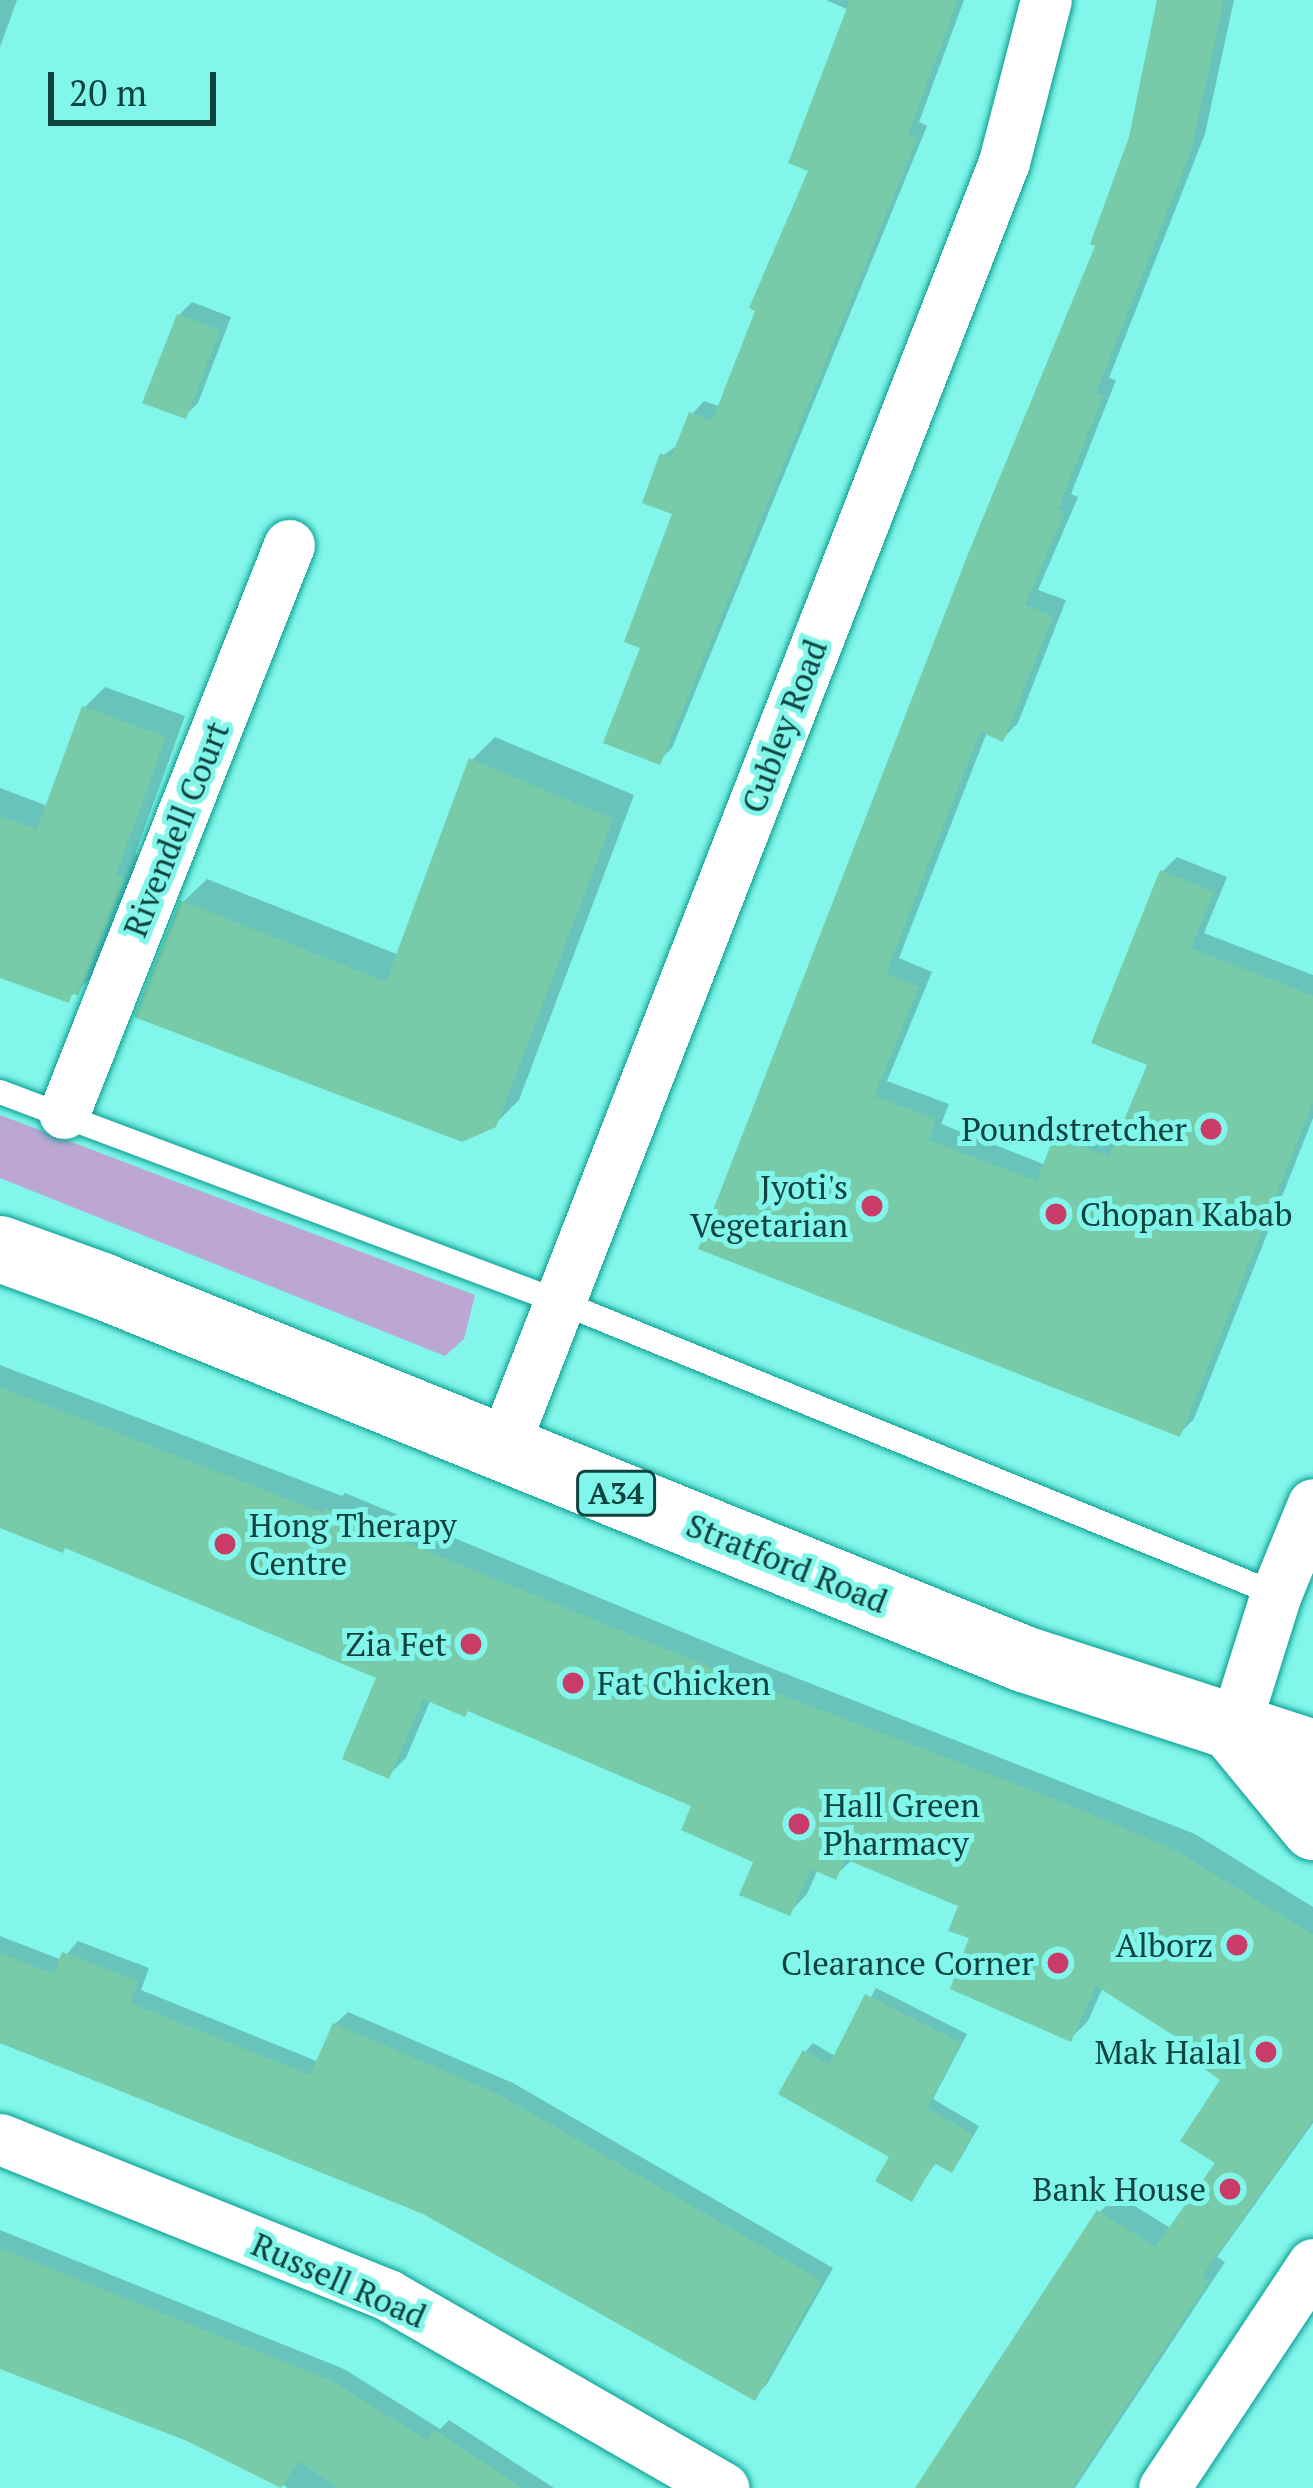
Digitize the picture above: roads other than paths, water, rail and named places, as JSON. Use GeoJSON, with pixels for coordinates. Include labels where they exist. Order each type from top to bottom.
{"type":"FeatureCollection","features":[{"type":"Feature","properties":{"kind":"highway","name":"Stratford Road"},"geometry":{"type":"LineString","coordinates":[[0,1250],[503,1447],[1024,1659],[1313,1754]]}},
{"type":"Feature","properties":{"kind":"street","name":"Cubley Road"},"geometry":{"type":"LineString","coordinates":[[503,1447],[1004,162],[1046,0]]}},
{"type":"Feature","properties":{"kind":"street","name":"Rivendell Court"},"geometry":{"type":"LineString","coordinates":[[64,1113],[289,545]]}},
{"type":"Feature","properties":{"kind":"street"},"geometry":{"type":"LineString","coordinates":[[1311,1518],[1276,1594],[1233,1731],[1313,1828]]}},
{"type":"Feature","properties":{"kind":"street","name":"Russell Road"},"geometry":{"type":"LineString","coordinates":[[0,2139],[388,2295],[724,2488]]}},
{"type":"Feature","properties":{"kind":"street"},"geometry":{"type":"LineString","coordinates":[[1164,2488],[1313,2264]]}},
{"type":"Feature","properties":{"kind":"lane"},"geometry":{"type":"LineString","coordinates":[[0,1092],[560,1302],[1276,1594]]}},
{"type":"Feature","properties":{"kind":"place","name":"Poundstretcher"},"geometry":{"type":"Point","coordinates":[1211,1129]}},
{"type":"Feature","properties":{"kind":"place","name":"Jyoti's Vegetarian"},"geometry":{"type":"Point","coordinates":[872,1206]}},
{"type":"Feature","properties":{"kind":"place","name":"Chopan Kabab"},"geometry":{"type":"Point","coordinates":[1056,1214]}},
{"type":"Feature","properties":{"kind":"place","name":"Hong Therapy Centre"},"geometry":{"type":"Point","coordinates":[225,1544]}},
{"type":"Feature","properties":{"kind":"place","name":"Zia Fet"},"geometry":{"type":"Point","coordinates":[471,1644]}},
{"type":"Feature","properties":{"kind":"place","name":"Fat Chicken"},"geometry":{"type":"Point","coordinates":[573,1683]}},
{"type":"Feature","properties":{"kind":"place","name":"Hall Green Pharmacy"},"geometry":{"type":"Point","coordinates":[799,1824]}},
{"type":"Feature","properties":{"kind":"place","name":"Alborz"},"geometry":{"type":"Point","coordinates":[1237,1945]}},
{"type":"Feature","properties":{"kind":"place","name":"Clearance Corner"},"geometry":{"type":"Point","coordinates":[1058,1963]}},
{"type":"Feature","properties":{"kind":"place","name":"Mak Halal"},"geometry":{"type":"Point","coordinates":[1266,2052]}},
{"type":"Feature","properties":{"kind":"place","name":"Bank House"},"geometry":{"type":"Point","coordinates":[1230,2189]}}]}
